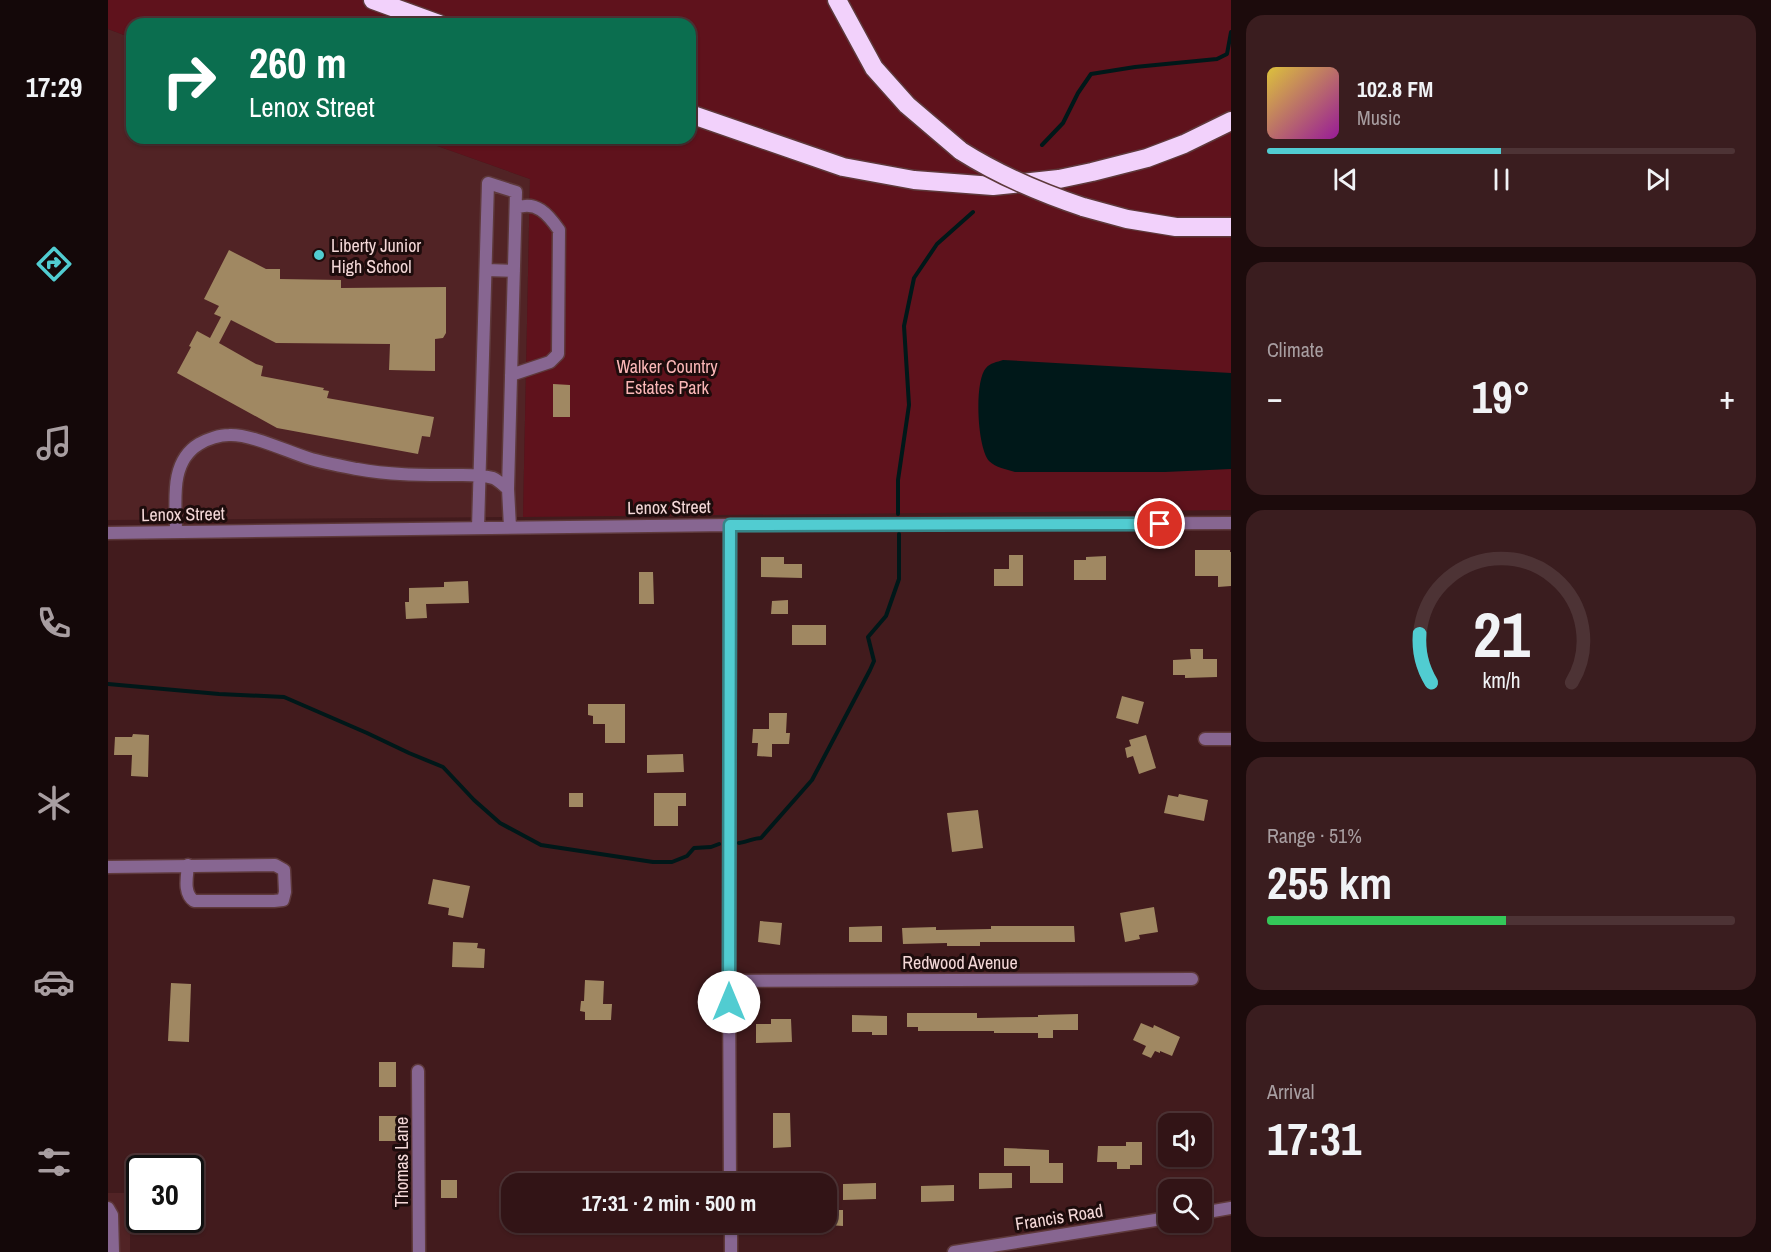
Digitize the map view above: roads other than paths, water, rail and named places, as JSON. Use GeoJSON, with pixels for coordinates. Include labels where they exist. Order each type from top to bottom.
{"type":"FeatureCollection","features":[{"type":"Feature","properties":{"kind":"highway"},"geometry":{"type":"LineString","coordinates":[[373,0],[422,18]]}},
{"type":"Feature","properties":{"kind":"highway"},"geometry":{"type":"LineString","coordinates":[[837,0],[874,68],[907,105],[962,151],[995,170],[1048,195],[1083,207],[1127,219],[1176,227],[1231,227]]}},
{"type":"Feature","properties":{"kind":"highway"},"geometry":{"type":"LineString","coordinates":[[696,116],[843,167],[914,180],[993,186],[1059,179],[1146,158],[1184,144],[1231,121]]}},
{"type":"Feature","properties":{"kind":"street"},"geometry":{"type":"LineString","coordinates":[[478,528],[488,183],[516,192],[508,489],[510,527]]}},
{"type":"Feature","properties":{"kind":"street"},"geometry":{"type":"LineString","coordinates":[[511,375],[550,362],[558,354],[559,230],[550,216],[538,207],[522,205],[516,208]]}},
{"type":"Feature","properties":{"kind":"street"},"geometry":{"type":"LineString","coordinates":[[486,270],[514,271]]}},
{"type":"Feature","properties":{"kind":"street"},"geometry":{"type":"LineString","coordinates":[[176,532],[176,485],[183,461],[199,444],[229,435],[244,436],[310,459],[358,470],[392,474],[480,476],[494,478],[508,489]]}},
{"type":"Feature","properties":{"kind":"street","name":"Lenox Street"},"geometry":{"type":"LineString","coordinates":[[108,533],[730,525],[1231,523]]}},
{"type":"Feature","properties":{"kind":"street"},"geometry":{"type":"LineString","coordinates":[[730,525],[730,1173]]}},
{"type":"Feature","properties":{"kind":"street"},"geometry":{"type":"LineString","coordinates":[[1205,739],[1231,739]]}},
{"type":"Feature","properties":{"kind":"street"},"geometry":{"type":"LineString","coordinates":[[108,867],[188,865],[275,865],[284,870],[283,900],[194,901],[189,898],[187,892],[188,865]]}},
{"type":"Feature","properties":{"kind":"street","name":"Redwood Avenue"},"geometry":{"type":"LineString","coordinates":[[729,981],[1192,979]]}},
{"type":"Feature","properties":{"kind":"street","name":"Thomas Lane"},"geometry":{"type":"LineString","coordinates":[[418,1071],[419,1252]]}},
{"type":"Feature","properties":{"kind":"street"},"geometry":{"type":"LineString","coordinates":[[108,1208],[112,1215],[113,1252]]}},
{"type":"Feature","properties":{"kind":"street"},"geometry":{"type":"LineString","coordinates":[[1212,1211],[1231,1208]]}},
{"type":"Feature","properties":{"kind":"street","name":"Francis Road"},"geometry":{"type":"LineString","coordinates":[[954,1252],[1158,1220]]}},
{"type":"Feature","properties":{"kind":"street"},"geometry":{"type":"LineString","coordinates":[[731,1233],[731,1252]]}},
{"type":"Feature","properties":{"kind":"water"},"geometry":{"type":"Polygon","coordinates":[[[1003,360],[1231,373],[1231,469],[1165,472],[1015,472],[1001,468],[989,461],[985,454],[978,414],[982,375],[986,368],[1003,360]]]}},
{"type":"Feature","properties":{"kind":"waterway"},"geometry":{"type":"LineString","coordinates":[[1042,145],[1063,123],[1078,93],[1091,74],[1217,59],[1227,54],[1231,32]]}},
{"type":"Feature","properties":{"kind":"waterway"},"geometry":{"type":"LineString","coordinates":[[898,514],[898,480],[909,405],[904,326],[914,278],[937,244],[973,212]]}},
{"type":"Feature","properties":{"kind":"waterway"},"geometry":{"type":"LineString","coordinates":[[739,843],[761,838],[812,780],[870,670],[874,661],[868,637],[886,616],[899,579],[899,534]]}},
{"type":"Feature","properties":{"kind":"waterway"},"geometry":{"type":"LineString","coordinates":[[108,684],[284,697],[443,767],[474,800],[500,823],[541,845],[653,862],[672,862],[687,856],[694,848],[719,844]]}},
{"type":"Feature","properties":{"kind":"place","name":"Liberty Junior High School"},"geometry":{"type":"Point","coordinates":[319,255]}},
{"type":"Feature","properties":{"kind":"park label","name":"Walker Country Estates Park"},"geometry":{"type":"Point","coordinates":[667,376]}}]}
